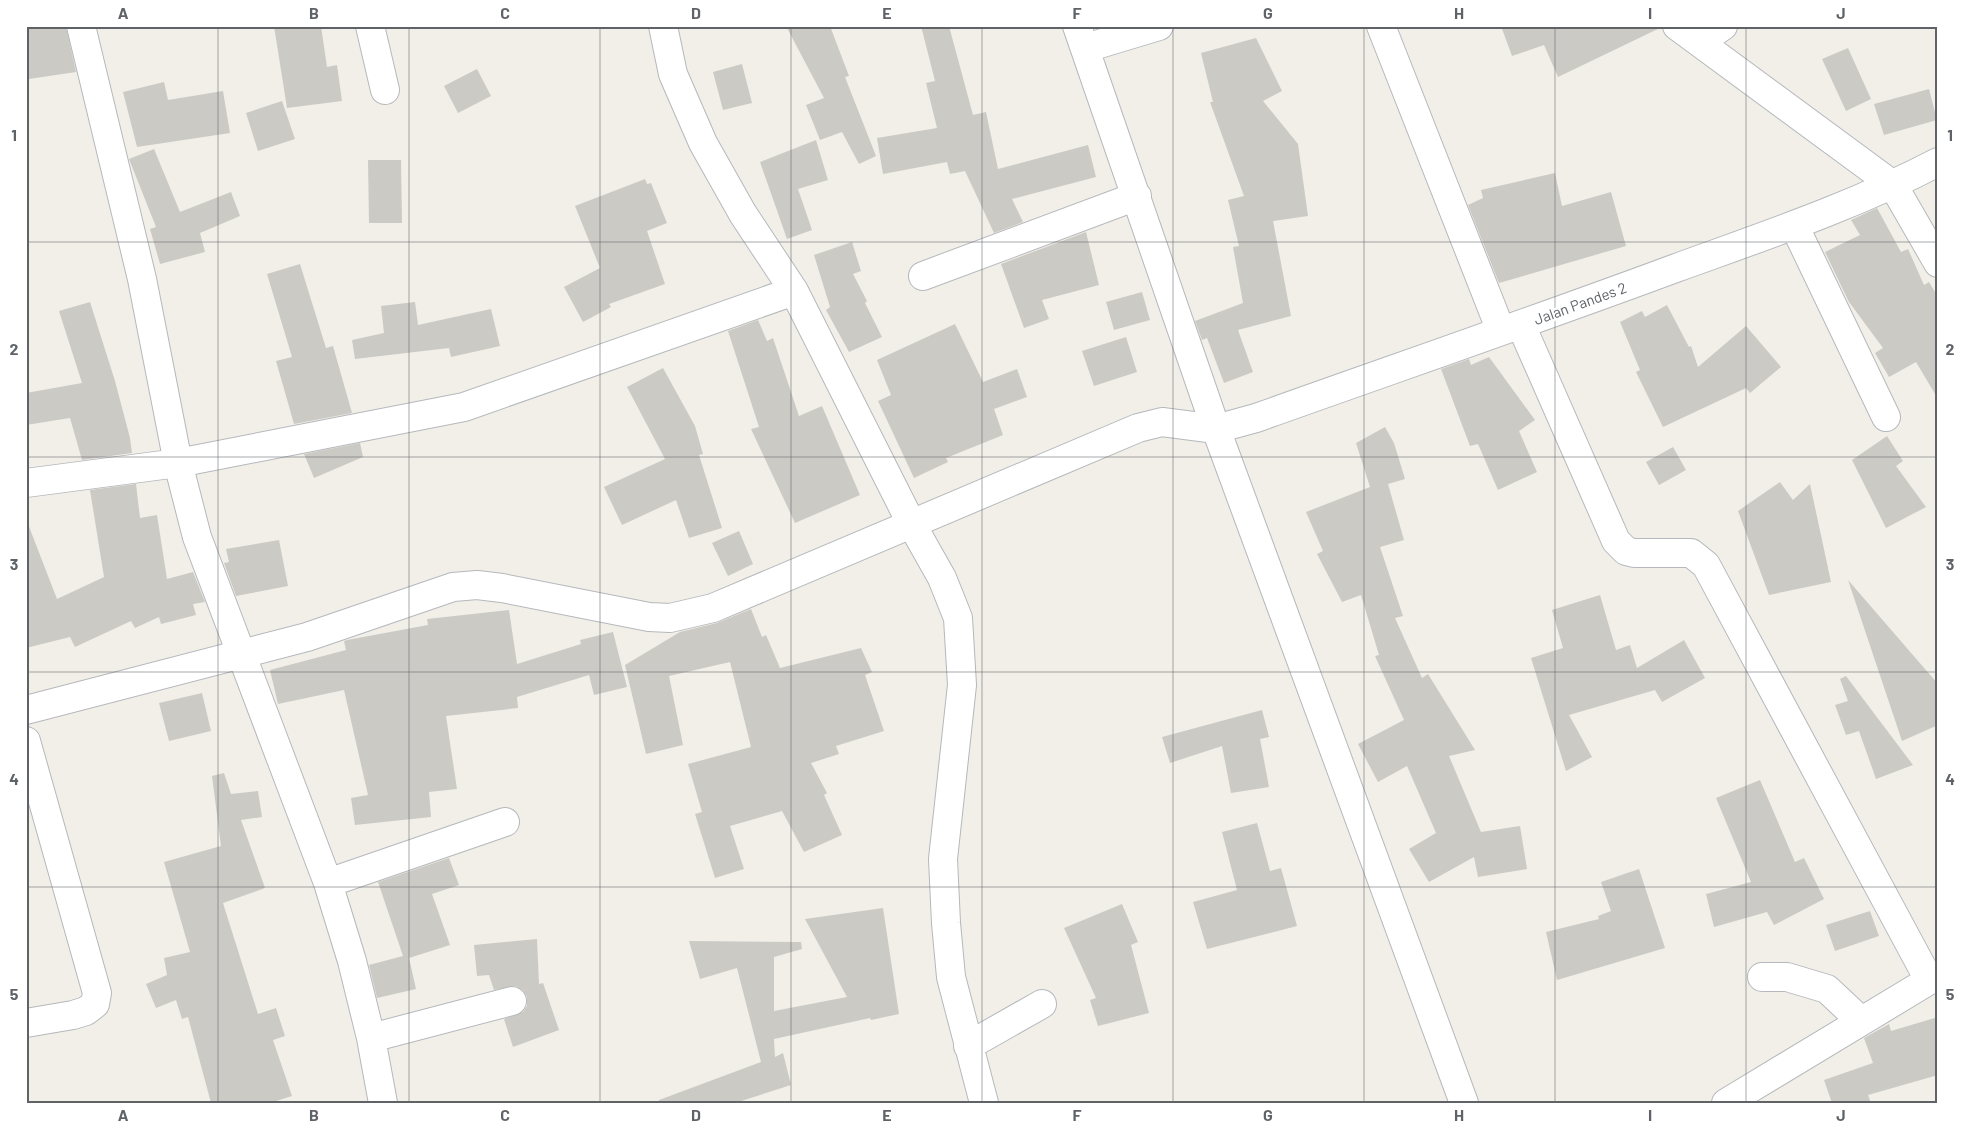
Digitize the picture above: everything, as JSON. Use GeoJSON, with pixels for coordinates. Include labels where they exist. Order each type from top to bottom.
{"type":"FeatureCollection","features":[{"type":"Feature","properties":{"kind":"street"},"geometry":{"type":"LineString","coordinates":[[81,26],[142,279],[178,463],[197,537],[328,884],[352,960],[371,1038],[382,1103]]}},
{"type":"Feature","properties":{"kind":"street"},"geometry":{"type":"LineString","coordinates":[[370,26],[385,90]]}},
{"type":"Feature","properties":{"kind":"street"},"geometry":{"type":"LineString","coordinates":[[662,26],[673,74],[703,143],[743,214],[794,291],[911,523],[942,578],[958,618],[962,685],[943,859],[951,977],[984,1103]]}},
{"type":"Feature","properties":{"kind":"street"},"geometry":{"type":"LineString","coordinates":[[1159,26],[1082,37],[1216,429],[1464,1103]]}},
{"type":"Feature","properties":{"kind":"street"},"geometry":{"type":"LineString","coordinates":[[1381,26],[1511,328],[1616,541],[1626,551],[1634,553],[1691,553],[1706,565],[1933,977],[1726,1103]]}},
{"type":"Feature","properties":{"kind":"street"},"geometry":{"type":"LineString","coordinates":[[1677,26],[1893,185],[1938,263]]}},
{"type":"Feature","properties":{"kind":"street"},"geometry":{"type":"LineString","coordinates":[[1700,42],[1723,26]]}},
{"type":"Feature","properties":{"kind":"street","name":"Jalan Pandes 2"},"geometry":{"type":"LineString","coordinates":[[1216,429],[1256,418],[1794,225],[1893,185],[1938,162]]}},
{"type":"Feature","properties":{"kind":"street"},"geometry":{"type":"LineString","coordinates":[[923,276],[1137,196]]}},
{"type":"Feature","properties":{"kind":"street"},"geometry":{"type":"LineString","coordinates":[[1794,225],[1886,417]]}},
{"type":"Feature","properties":{"kind":"street"},"geometry":{"type":"LineString","coordinates":[[26,483],[178,463],[464,407],[794,291]]}},
{"type":"Feature","properties":{"kind":"street"},"geometry":{"type":"LineString","coordinates":[[26,710],[307,637],[453,587],[477,585],[502,588],[649,617],[687,615],[713,608],[1138,428],[1162,422],[1185,423],[1216,429]]}},
{"type":"Feature","properties":{"kind":"street"},"geometry":{"type":"LineString","coordinates":[[26,741],[97,993],[95,1004],[86,1011],[26,1023]]}},
{"type":"Feature","properties":{"kind":"street"},"geometry":{"type":"LineString","coordinates":[[328,884],[504,822]]}},
{"type":"Feature","properties":{"kind":"street"},"geometry":{"type":"LineString","coordinates":[[1762,977],[1787,977],[1827,988],[1861,1021]]}},
{"type":"Feature","properties":{"kind":"street"},"geometry":{"type":"LineString","coordinates":[[371,1038],[512,1001]]}},
{"type":"Feature","properties":{"kind":"street"},"geometry":{"type":"LineString","coordinates":[[968,1046],[1042,1004]]}},
{"type":"Feature","properties":{"kind":"building"},"geometry":{"type":"Polygon","coordinates":[[[26,26],[66,26],[76,72],[29,79],[26,26]]]}},
{"type":"Feature","properties":{"kind":"building"},"geometry":{"type":"Polygon","coordinates":[[[274,26],[321,26],[327,67],[337,65],[342,101],[287,108],[274,26]]]}},
{"type":"Feature","properties":{"kind":"building"},"geometry":{"type":"Polygon","coordinates":[[[786,26],[830,26],[849,76],[845,77],[876,156],[859,164],[842,132],[820,140],[806,105],[824,98],[786,26]]]}},
{"type":"Feature","properties":{"kind":"building"},"geometry":{"type":"Polygon","coordinates":[[[921,26],[949,26],[973,115],[986,112],[998,169],[1088,145],[1096,177],[1012,199],[1023,222],[994,233],[965,171],[950,174],[947,162],[883,174],[877,138],[937,128],[926,83],[935,81],[921,26]]]}},
{"type":"Feature","properties":{"kind":"building"},"geometry":{"type":"Polygon","coordinates":[[[1501,26],[1662,27],[1558,77],[1544,45],[1512,56],[1501,26]]]}},
{"type":"Feature","properties":{"kind":"building"},"geometry":{"type":"Polygon","coordinates":[[[1256,38],[1282,91],[1263,101],[1298,144],[1308,216],[1273,221],[1291,316],[1238,330],[1253,372],[1224,383],[1207,338],[1202,340],[1195,321],[1243,303],[1233,247],[1239,246],[1228,200],[1244,196],[1210,102],[1213,102],[1201,53],[1256,38]]]}},
{"type":"Feature","properties":{"kind":"building"},"geometry":{"type":"Polygon","coordinates":[[[1848,48],[1871,99],[1846,111],[1822,59],[1848,48]]]}},
{"type":"Feature","properties":{"kind":"building"},"geometry":{"type":"Polygon","coordinates":[[[742,64],[752,103],[723,110],[713,72],[742,64]]]}},
{"type":"Feature","properties":{"kind":"building"},"geometry":{"type":"Polygon","coordinates":[[[477,69],[491,96],[458,113],[444,86],[477,69]]]}},
{"type":"Feature","properties":{"kind":"building"},"geometry":{"type":"Polygon","coordinates":[[[164,82],[168,100],[223,91],[230,133],[137,147],[123,92],[164,82]]]}},
{"type":"Feature","properties":{"kind":"building"},"geometry":{"type":"Polygon","coordinates":[[[1929,89],[1937,120],[1884,135],[1874,104],[1929,89]]]}},
{"type":"Feature","properties":{"kind":"building"},"geometry":{"type":"Polygon","coordinates":[[[282,101],[295,139],[258,151],[246,113],[282,101]]]}},
{"type":"Feature","properties":{"kind":"building"},"geometry":{"type":"Polygon","coordinates":[[[816,140],[828,180],[798,189],[812,230],[787,239],[760,162],[816,140]]]}},
{"type":"Feature","properties":{"kind":"building"},"geometry":{"type":"Polygon","coordinates":[[[154,149],[180,212],[231,192],[240,216],[200,233],[205,252],[160,264],[150,229],[156,227],[129,159],[154,149]]]}},
{"type":"Feature","properties":{"kind":"building"},"geometry":{"type":"Polygon","coordinates":[[[368,160],[401,160],[402,223],[369,223],[368,160]]]}},
{"type":"Feature","properties":{"kind":"building"},"geometry":{"type":"Polygon","coordinates":[[[1555,173],[1562,206],[1611,192],[1626,246],[1499,283],[1468,205],[1483,198],[1481,190],[1555,173]]]}},
{"type":"Feature","properties":{"kind":"building"},"geometry":{"type":"Polygon","coordinates":[[[645,179],[647,184],[651,183],[667,223],[647,231],[665,284],[609,304],[611,307],[583,322],[564,287],[600,268],[575,206],[645,179]]]}},
{"type":"Feature","properties":{"kind":"building"},"geometry":{"type":"Polygon","coordinates":[[[1877,208],[1901,252],[1908,249],[1924,285],[1929,282],[1938,297],[1938,399],[1916,362],[1889,377],[1875,353],[1883,348],[1849,302],[1825,252],[1860,235],[1851,220],[1877,208]]]}},
{"type":"Feature","properties":{"kind":"building"},"geometry":{"type":"Polygon","coordinates":[[[1086,232],[1099,285],[1042,300],[1049,319],[1024,328],[1001,264],[1086,232]]]}},
{"type":"Feature","properties":{"kind":"building"},"geometry":{"type":"Polygon","coordinates":[[[852,242],[861,271],[853,274],[882,337],[849,352],[826,310],[830,307],[814,255],[852,242]]]}},
{"type":"Feature","properties":{"kind":"building"},"geometry":{"type":"Polygon","coordinates":[[[300,264],[326,348],[333,346],[352,413],[294,424],[276,361],[292,357],[267,274],[300,264]]]}},
{"type":"Feature","properties":{"kind":"building"},"geometry":{"type":"Polygon","coordinates":[[[1142,292],[1150,320],[1114,330],[1106,302],[1142,292]]]}},
{"type":"Feature","properties":{"kind":"building"},"geometry":{"type":"Polygon","coordinates":[[[90,302],[115,381],[130,438],[132,453],[82,460],[70,418],[26,425],[26,393],[82,383],[59,311],[90,302]]]}},
{"type":"Feature","properties":{"kind":"building"},"geometry":{"type":"Polygon","coordinates":[[[415,302],[418,325],[491,309],[500,346],[451,357],[449,348],[355,359],[352,340],[384,333],[381,306],[415,302]]]}},
{"type":"Feature","properties":{"kind":"building"},"geometry":{"type":"Polygon","coordinates":[[[1667,305],[1689,347],[1691,346],[1698,367],[1746,326],[1781,367],[1750,393],[1746,388],[1663,427],[1636,372],[1640,370],[1620,322],[1642,311],[1645,317],[1667,305]]]}},
{"type":"Feature","properties":{"kind":"building"},"geometry":{"type":"Polygon","coordinates":[[[758,320],[767,341],[773,338],[799,416],[822,406],[860,495],[795,523],[751,429],[759,427],[728,331],[758,320]]]}},
{"type":"Feature","properties":{"kind":"building"},"geometry":{"type":"Polygon","coordinates":[[[955,324],[983,382],[1017,369],[1027,397],[994,409],[1003,435],[946,458],[948,462],[914,478],[878,401],[891,395],[877,360],[955,324]]]}},
{"type":"Feature","properties":{"kind":"building"},"geometry":{"type":"Polygon","coordinates":[[[1126,337],[1137,372],[1094,386],[1082,351],[1126,337]]]}},
{"type":"Feature","properties":{"kind":"building"},"geometry":{"type":"Polygon","coordinates":[[[1489,357],[1535,420],[1519,431],[1537,472],[1498,490],[1478,444],[1470,446],[1441,369],[1469,359],[1471,365],[1489,357]]]}},
{"type":"Feature","properties":{"kind":"building"},"geometry":{"type":"Polygon","coordinates":[[[663,368],[695,426],[703,454],[699,455],[722,528],[689,538],[676,500],[622,525],[604,487],[665,459],[627,387],[663,368]]]}},
{"type":"Feature","properties":{"kind":"building"},"geometry":{"type":"Polygon","coordinates":[[[1385,427],[1394,443],[1405,479],[1388,484],[1404,540],[1380,547],[1403,616],[1395,618],[1422,678],[1428,674],[1475,750],[1449,756],[1481,832],[1520,826],[1527,869],[1478,877],[1474,857],[1429,882],[1409,849],[1436,833],[1407,766],[1378,782],[1358,744],[1404,720],[1375,656],[1379,655],[1361,595],[1342,602],[1317,554],[1323,551],[1306,512],[1370,487],[1356,443],[1385,427]]]}},
{"type":"Feature","properties":{"kind":"building"},"geometry":{"type":"Polygon","coordinates":[[[1887,436],[1903,461],[1896,466],[1926,507],[1886,528],[1852,460],[1887,436]]]}},
{"type":"Feature","properties":{"kind":"building"},"geometry":{"type":"Polygon","coordinates":[[[360,443],[363,457],[314,478],[304,454],[360,443]]]}},
{"type":"Feature","properties":{"kind":"building"},"geometry":{"type":"Polygon","coordinates":[[[1673,447],[1686,470],[1659,485],[1646,462],[1673,447]]]}},
{"type":"Feature","properties":{"kind":"building"},"geometry":{"type":"Polygon","coordinates":[[[1780,482],[1793,500],[1810,484],[1831,582],[1769,595],[1738,511],[1780,482]]]}},
{"type":"Feature","properties":{"kind":"building"},"geometry":{"type":"Polygon","coordinates":[[[136,484],[140,518],[157,515],[167,579],[193,572],[205,602],[193,604],[196,615],[161,624],[159,617],[135,628],[131,621],[75,647],[70,637],[26,648],[26,524],[28,524],[57,599],[104,577],[90,490],[136,484]]]}},
{"type":"Feature","properties":{"kind":"building"},"geometry":{"type":"Polygon","coordinates":[[[739,531],[753,564],[728,576],[712,543],[739,531]]]}},
{"type":"Feature","properties":{"kind":"building"},"geometry":{"type":"Polygon","coordinates":[[[279,540],[288,586],[236,596],[224,563],[229,562],[226,549],[279,540]]]}},
{"type":"Feature","properties":{"kind":"building"},"geometry":{"type":"Polygon","coordinates":[[[1848,580],[1938,684],[1938,725],[1902,741],[1848,580]]]}},
{"type":"Feature","properties":{"kind":"building"},"geometry":{"type":"Polygon","coordinates":[[[1600,595],[1616,650],[1630,645],[1637,668],[1684,640],[1705,678],[1662,702],[1655,690],[1569,715],[1592,757],[1566,771],[1531,658],[1563,648],[1552,610],[1600,595]]]}},
{"type":"Feature","properties":{"kind":"building"},"geometry":{"type":"Polygon","coordinates":[[[751,609],[762,637],[766,635],[780,668],[861,648],[872,672],[865,675],[884,731],[836,746],[839,754],[811,763],[827,793],[824,795],[842,835],[804,852],[782,811],[730,826],[744,869],[715,878],[695,814],[702,812],[688,764],[751,747],[730,662],[669,676],[683,745],[646,754],[625,665],[680,632],[717,623],[751,609]]]}},
{"type":"Feature","properties":{"kind":"building"},"geometry":{"type":"Polygon","coordinates":[[[509,610],[517,664],[581,644],[580,640],[613,632],[627,687],[594,695],[589,675],[517,697],[518,708],[446,716],[457,789],[429,792],[431,817],[355,825],[351,798],[368,795],[344,690],[278,704],[270,670],[346,650],[344,641],[347,640],[428,625],[427,619],[509,610]]]}},
{"type":"Feature","properties":{"kind":"building"},"geometry":{"type":"Polygon","coordinates":[[[1846,676],[1913,765],[1876,779],[1859,731],[1846,735],[1835,705],[1848,701],[1840,679],[1846,676]]]}},
{"type":"Feature","properties":{"kind":"building"},"geometry":{"type":"Polygon","coordinates":[[[202,693],[211,731],[169,741],[159,703],[202,693]]]}},
{"type":"Feature","properties":{"kind":"building"},"geometry":{"type":"Polygon","coordinates":[[[1262,710],[1269,737],[1260,739],[1269,787],[1231,793],[1222,746],[1170,763],[1162,737],[1262,710]]]}},
{"type":"Feature","properties":{"kind":"building"},"geometry":{"type":"Polygon","coordinates":[[[224,773],[231,794],[258,791],[262,817],[241,820],[265,888],[223,903],[258,1014],[276,1008],[285,1036],[273,1040],[292,1096],[270,1103],[211,1103],[188,1017],[182,1019],[176,1000],[156,1008],[146,984],[167,975],[164,958],[190,952],[164,862],[221,846],[212,776],[224,773]]]}},
{"type":"Feature","properties":{"kind":"building"},"geometry":{"type":"Polygon","coordinates":[[[1760,780],[1795,862],[1804,858],[1824,899],[1774,925],[1767,912],[1714,927],[1706,894],[1751,882],[1716,798],[1760,780]]]}},
{"type":"Feature","properties":{"kind":"building"},"geometry":{"type":"Polygon","coordinates":[[[1257,823],[1270,871],[1281,868],[1297,926],[1207,949],[1193,902],[1237,890],[1222,832],[1257,823]]]}},
{"type":"Feature","properties":{"kind":"building"},"geometry":{"type":"Polygon","coordinates":[[[449,858],[459,885],[432,894],[450,945],[409,958],[416,989],[377,998],[369,965],[403,956],[378,882],[449,858]]]}},
{"type":"Feature","properties":{"kind":"building"},"geometry":{"type":"Polygon","coordinates":[[[1639,869],[1665,948],[1557,980],[1546,932],[1599,919],[1598,916],[1611,911],[1601,882],[1639,869]]]}},
{"type":"Feature","properties":{"kind":"building"},"geometry":{"type":"Polygon","coordinates":[[[1122,904],[1138,942],[1131,945],[1149,1013],[1098,1026],[1090,1000],[1096,998],[1064,928],[1122,904]]]}},
{"type":"Feature","properties":{"kind":"building"},"geometry":{"type":"Polygon","coordinates":[[[883,908],[899,1014],[871,1020],[870,1018],[774,1039],[775,1057],[783,1053],[791,1085],[735,1103],[659,1103],[659,1100],[761,1062],[737,968],[700,979],[689,941],[801,942],[802,949],[774,957],[774,1011],[847,997],[805,919],[883,908]]]}},
{"type":"Feature","properties":{"kind":"building"},"geometry":{"type":"Polygon","coordinates":[[[1870,911],[1879,936],[1835,951],[1826,925],[1870,911]]]}},
{"type":"Feature","properties":{"kind":"building"},"geometry":{"type":"Polygon","coordinates":[[[537,939],[539,984],[543,983],[559,1030],[513,1047],[504,1019],[523,1012],[527,1006],[527,997],[523,990],[516,986],[494,990],[489,975],[477,976],[474,945],[537,939]]]}},
{"type":"Feature","properties":{"kind":"building"},"geometry":{"type":"Polygon","coordinates":[[[1938,1017],[1938,1075],[1868,1095],[1871,1103],[1832,1103],[1824,1080],[1873,1063],[1864,1038],[1889,1024],[1891,1031],[1938,1017]]]}}]}
